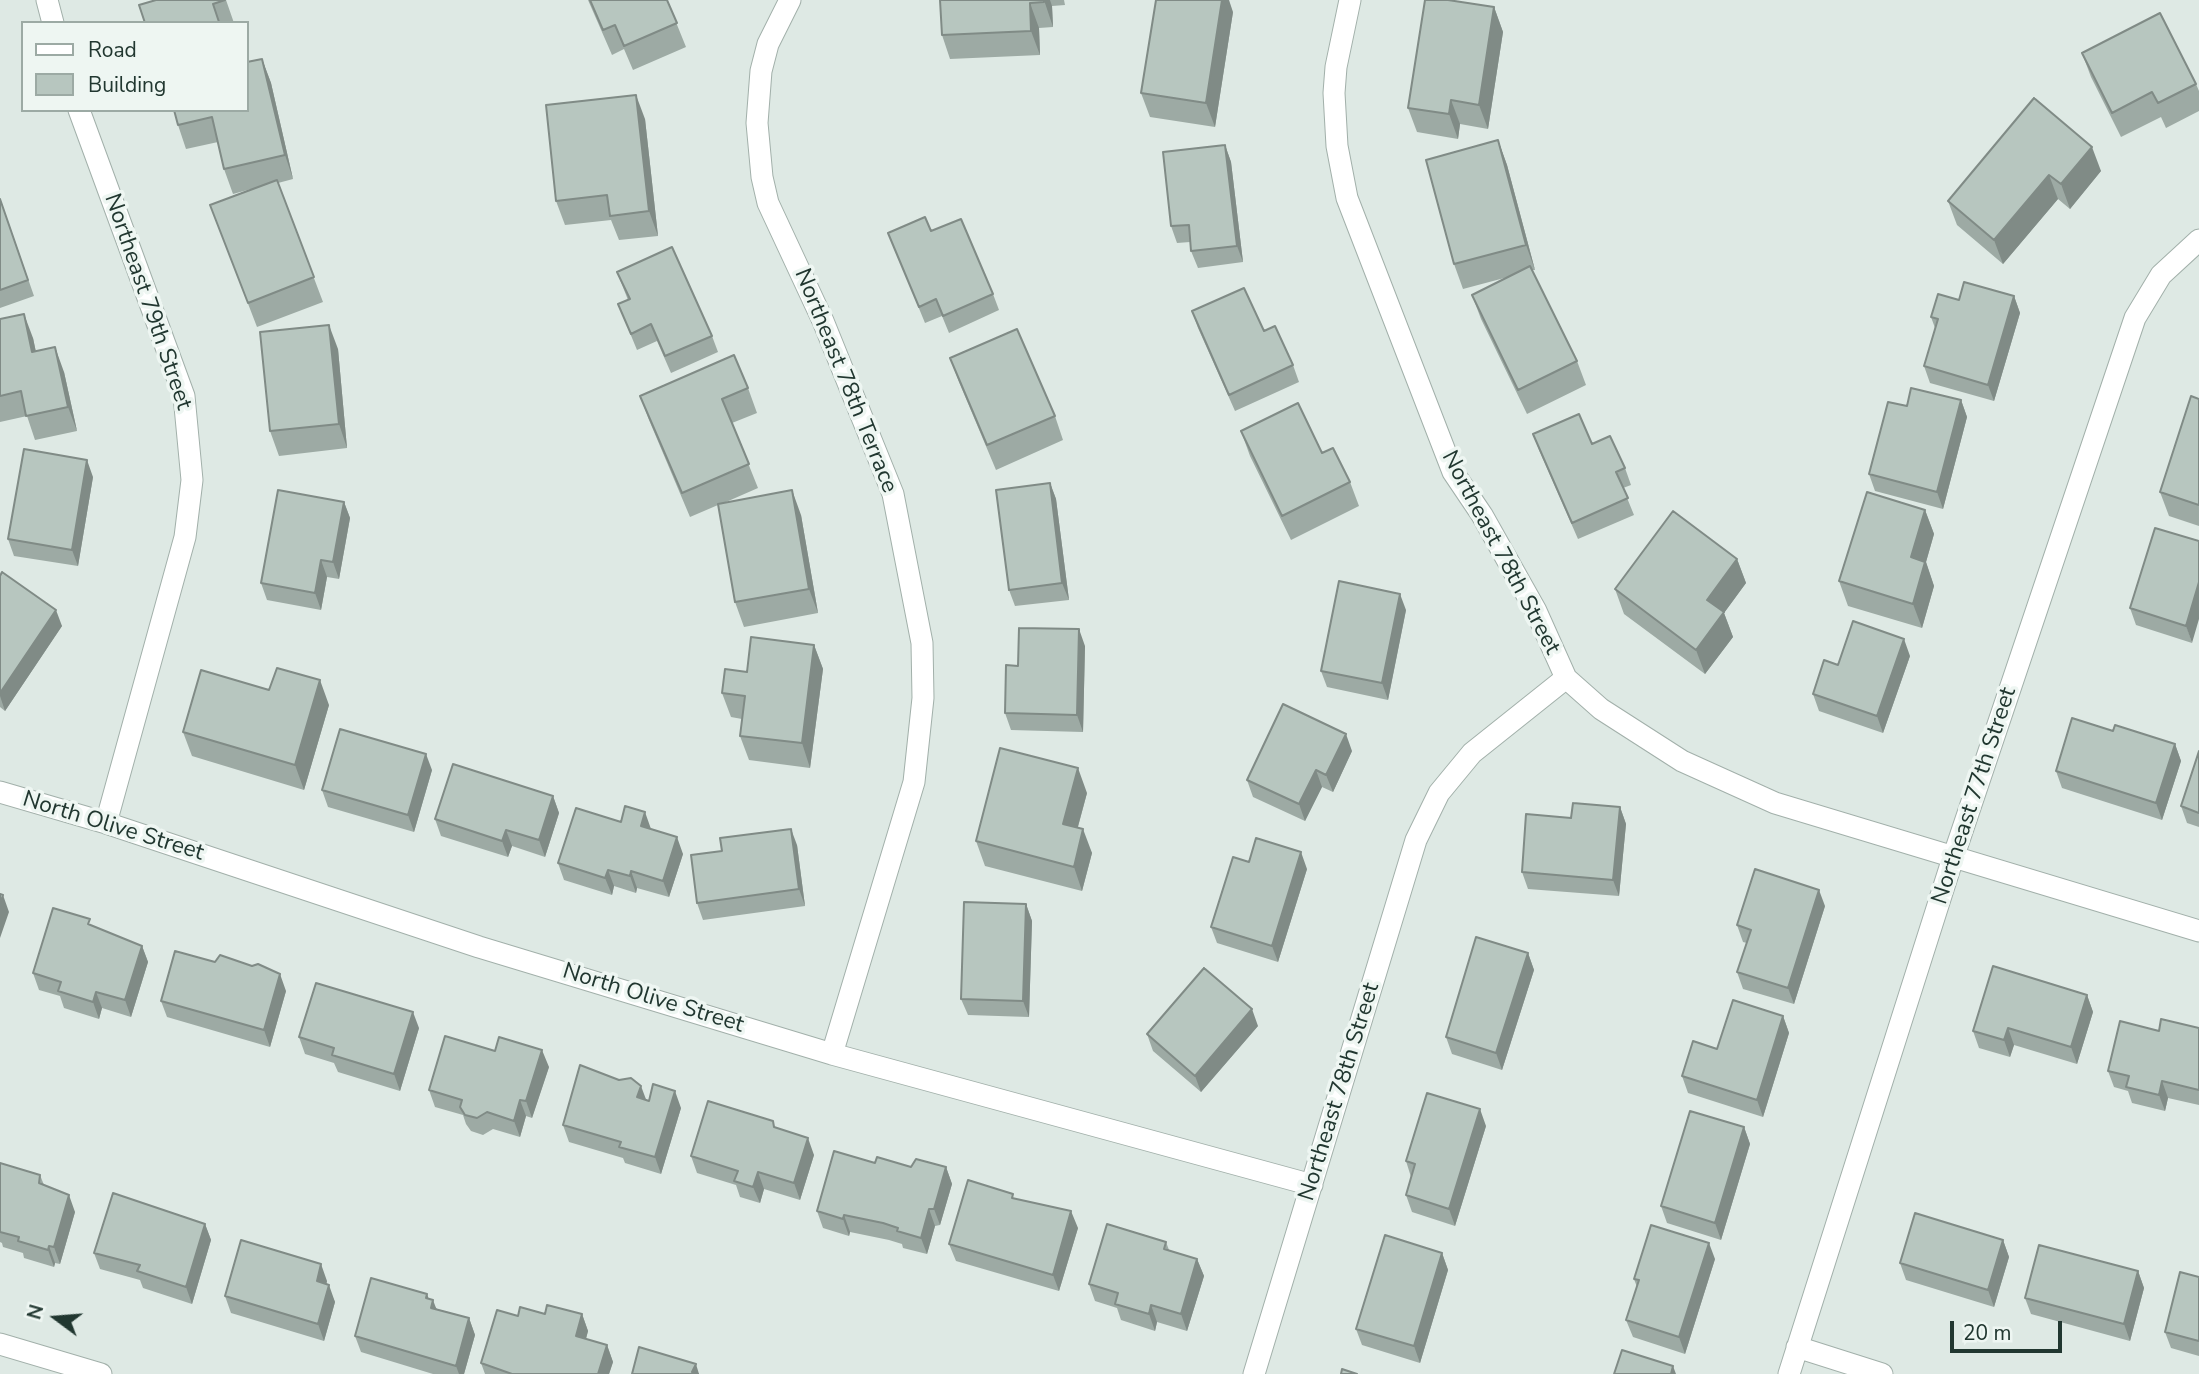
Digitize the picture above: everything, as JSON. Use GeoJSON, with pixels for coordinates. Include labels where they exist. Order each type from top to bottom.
{"type":"FeatureCollection","features":[{"type":"Feature","properties":{"kind":"street"},"geometry":{"type":"LineString","coordinates":[[47,0],[53,21]]}},
{"type":"Feature","properties":{"kind":"street","name":"Northeast 78th Terrace"},"geometry":{"type":"LineString","coordinates":[[790,0],[768,44],[761,71],[757,123],[762,177],[768,203],[823,321],[893,494],[922,643],[923,698],[914,782],[832,1054]]}},
{"type":"Feature","properties":{"kind":"street","name":"Northeast 78th Street"},"geometry":{"type":"LineString","coordinates":[[1254,1374],[1416,840],[1439,793],[1472,753],[1566,678],[1536,611],[1482,515],[1453,472],[1347,198],[1337,146],[1334,93],[1336,66],[1350,0]]}},
{"type":"Feature","properties":{"kind":"street","name":"Northeast 79th Street"},"geometry":{"type":"LineString","coordinates":[[80,112],[184,396],[192,480],[186,537],[106,823]]}},
{"type":"Feature","properties":{"kind":"street","name":"Northeast 77th Street"},"geometry":{"type":"LineString","coordinates":[[1789,1374],[1953,858],[2135,318],[2161,275],[2199,240]]}},
{"type":"Feature","properties":{"kind":"street"},"geometry":{"type":"LineString","coordinates":[[1566,678],[1601,709],[1682,761],[1775,803],[2199,931]]}},
{"type":"Feature","properties":{"kind":"street","name":"North Olive Street"},"geometry":{"type":"LineString","coordinates":[[0,792],[106,823],[479,947],[832,1054],[1312,1185]]}},
{"type":"Feature","properties":{"kind":"street"},"geometry":{"type":"LineString","coordinates":[[0,1344],[102,1374]]}},
{"type":"Feature","properties":{"kind":"street"},"geometry":{"type":"LineString","coordinates":[[1797,1347],[1882,1374]]}},
{"type":"Feature","properties":{"kind":"building"},"geometry":{"type":"Polygon","coordinates":[[[156,0],[225,0],[213,4],[219,21],[144,21],[139,5],[156,0]]]}},
{"type":"Feature","properties":{"kind":"building"},"geometry":{"type":"Polygon","coordinates":[[[590,0],[667,0],[677,23],[624,46],[615,25],[603,30],[590,0]]]}},
{"type":"Feature","properties":{"kind":"building"},"geometry":{"type":"Polygon","coordinates":[[[940,0],[1044,2],[1030,3],[1031,31],[942,35],[940,0]]]}},
{"type":"Feature","properties":{"kind":"building"},"geometry":{"type":"Polygon","coordinates":[[[1156,0],[1222,0],[1206,103],[1141,93],[1156,0]]]}},
{"type":"Feature","properties":{"kind":"building"},"geometry":{"type":"Polygon","coordinates":[[[1425,0],[1448,0],[1494,7],[1479,105],[1451,100],[1449,114],[1408,108],[1425,0]]]}},
{"type":"Feature","properties":{"kind":"building"},"geometry":{"type":"Polygon","coordinates":[[[2160,13],[2196,84],[2158,103],[2152,92],[2112,113],[2082,53],[2160,13]]]}},
{"type":"Feature","properties":{"kind":"building"},"geometry":{"type":"Polygon","coordinates":[[[262,59],[285,155],[224,169],[212,117],[178,125],[175,112],[248,112],[248,62],[262,59]]]}},
{"type":"Feature","properties":{"kind":"building"},"geometry":{"type":"Polygon","coordinates":[[[636,95],[649,211],[610,216],[607,195],[556,201],[546,105],[636,95]]]}},
{"type":"Feature","properties":{"kind":"building"},"geometry":{"type":"Polygon","coordinates":[[[2034,98],[2092,147],[2061,184],[2049,175],[1994,240],[1948,201],[2034,98]]]}},
{"type":"Feature","properties":{"kind":"building"},"geometry":{"type":"Polygon","coordinates":[[[1498,140],[1526,245],[1454,264],[1426,160],[1498,140]]]}},
{"type":"Feature","properties":{"kind":"building"},"geometry":{"type":"Polygon","coordinates":[[[1225,145],[1237,246],[1191,251],[1189,225],[1171,226],[1163,152],[1225,145]]]}},
{"type":"Feature","properties":{"kind":"building"},"geometry":{"type":"Polygon","coordinates":[[[277,180],[314,277],[248,303],[210,205],[277,180]]]}},
{"type":"Feature","properties":{"kind":"building"},"geometry":{"type":"Polygon","coordinates":[[[0,199],[28,280],[0,290],[0,199]]]}},
{"type":"Feature","properties":{"kind":"building"},"geometry":{"type":"Polygon","coordinates":[[[925,217],[931,231],[961,219],[993,294],[943,316],[936,299],[919,307],[888,233],[925,217]]]}},
{"type":"Feature","properties":{"kind":"building"},"geometry":{"type":"Polygon","coordinates":[[[672,247],[712,336],[665,356],[651,324],[631,334],[618,304],[630,299],[617,272],[672,247]]]}},
{"type":"Feature","properties":{"kind":"building"},"geometry":{"type":"Polygon","coordinates":[[[1530,266],[1577,361],[1518,390],[1472,295],[1530,266]]]}},
{"type":"Feature","properties":{"kind":"building"},"geometry":{"type":"Polygon","coordinates":[[[1964,282],[2014,296],[1988,385],[1924,366],[1938,319],[1931,317],[1938,294],[1959,300],[1964,282]]]}},
{"type":"Feature","properties":{"kind":"building"},"geometry":{"type":"Polygon","coordinates":[[[1244,288],[1264,331],[1275,326],[1293,365],[1229,395],[1192,311],[1244,288]]]}},
{"type":"Feature","properties":{"kind":"building"},"geometry":{"type":"Polygon","coordinates":[[[24,314],[32,352],[55,347],[68,407],[26,416],[21,391],[0,396],[0,319],[24,314]]]}},
{"type":"Feature","properties":{"kind":"building"},"geometry":{"type":"Polygon","coordinates":[[[329,325],[339,424],[270,431],[260,332],[329,325]]]}},
{"type":"Feature","properties":{"kind":"building"},"geometry":{"type":"Polygon","coordinates":[[[1017,329],[1055,416],[987,445],[950,358],[1017,329]]]}},
{"type":"Feature","properties":{"kind":"building"},"geometry":{"type":"Polygon","coordinates":[[[734,355],[748,388],[722,399],[749,464],[682,493],[640,396],[734,355]]]}},
{"type":"Feature","properties":{"kind":"building"},"geometry":{"type":"Polygon","coordinates":[[[1911,388],[1961,400],[1937,492],[1869,474],[1888,402],[1907,406],[1911,388]]]}},
{"type":"Feature","properties":{"kind":"building"},"geometry":{"type":"Polygon","coordinates":[[[2191,396],[2199,399],[2199,505],[2160,492],[2191,396]]]}},
{"type":"Feature","properties":{"kind":"building"},"geometry":{"type":"Polygon","coordinates":[[[1298,403],[1322,453],[1333,448],[1350,482],[1282,516],[1241,431],[1298,403]]]}},
{"type":"Feature","properties":{"kind":"building"},"geometry":{"type":"Polygon","coordinates":[[[1579,414],[1592,444],[1610,436],[1625,468],[1616,472],[1628,498],[1572,523],[1533,434],[1579,414]]]}},
{"type":"Feature","properties":{"kind":"building"},"geometry":{"type":"Polygon","coordinates":[[[24,449],[87,460],[72,550],[8,539],[24,449]]]}},
{"type":"Feature","properties":{"kind":"building"},"geometry":{"type":"Polygon","coordinates":[[[1050,483],[1062,583],[1009,590],[996,490],[1050,483]]]}},
{"type":"Feature","properties":{"kind":"building"},"geometry":{"type":"Polygon","coordinates":[[[278,490],[344,502],[333,562],[321,560],[315,593],[261,583],[278,490]]]}},
{"type":"Feature","properties":{"kind":"building"},"geometry":{"type":"Polygon","coordinates":[[[792,490],[809,589],[735,602],[718,504],[792,490]]]}},
{"type":"Feature","properties":{"kind":"building"},"geometry":{"type":"Polygon","coordinates":[[[1867,492],[1925,510],[1911,557],[1925,562],[1913,604],[1839,581],[1867,492]]]}},
{"type":"Feature","properties":{"kind":"building"},"geometry":{"type":"Polygon","coordinates":[[[1673,511],[1737,559],[1707,600],[1724,612],[1696,650],[1615,589],[1673,511]]]}},
{"type":"Feature","properties":{"kind":"building"},"geometry":{"type":"Polygon","coordinates":[[[2155,528],[2199,541],[2199,582],[2186,626],[2130,608],[2155,528]]]}},
{"type":"Feature","properties":{"kind":"building"},"geometry":{"type":"Polygon","coordinates":[[[2,572],[56,610],[0,693],[0,576],[2,572]]]}},
{"type":"Feature","properties":{"kind":"building"},"geometry":{"type":"Polygon","coordinates":[[[1339,581],[1400,594],[1382,683],[1321,671],[1339,581]]]}},
{"type":"Feature","properties":{"kind":"building"},"geometry":{"type":"Polygon","coordinates":[[[1853,621],[1904,639],[1877,716],[1813,694],[1824,660],[1838,665],[1853,621]]]}},
{"type":"Feature","properties":{"kind":"building"},"geometry":{"type":"Polygon","coordinates":[[[1019,628],[1079,629],[1077,715],[1005,713],[1006,665],[1018,666],[1019,628]]]}},
{"type":"Feature","properties":{"kind":"building"},"geometry":{"type":"Polygon","coordinates":[[[751,637],[814,645],[802,743],[740,736],[745,696],[722,693],[725,669],[747,672],[751,637]]]}},
{"type":"Feature","properties":{"kind":"building"},"geometry":{"type":"Polygon","coordinates":[[[277,668],[320,680],[295,765],[183,732],[201,670],[269,690],[277,668]]]}},
{"type":"Feature","properties":{"kind":"building"},"geometry":{"type":"Polygon","coordinates":[[[1283,704],[1346,734],[1326,775],[1316,770],[1299,804],[1247,780],[1283,704]]]}},
{"type":"Feature","properties":{"kind":"building"},"geometry":{"type":"Polygon","coordinates":[[[2072,718],[2113,731],[2115,725],[2175,744],[2156,803],[2056,771],[2072,718]]]}},
{"type":"Feature","properties":{"kind":"building"},"geometry":{"type":"Polygon","coordinates":[[[340,729],[426,754],[408,815],[322,790],[340,729]]]}},
{"type":"Feature","properties":{"kind":"building"},"geometry":{"type":"Polygon","coordinates":[[[1000,748],[1078,768],[1063,824],[1083,829],[1074,867],[976,841],[1000,748]]]}},
{"type":"Feature","properties":{"kind":"building"},"geometry":{"type":"Polygon","coordinates":[[[2199,751],[2199,813],[2181,806],[2199,751]]]}},
{"type":"Feature","properties":{"kind":"building"},"geometry":{"type":"Polygon","coordinates":[[[453,764],[553,796],[539,840],[506,830],[502,841],[435,819],[453,764]]]}},
{"type":"Feature","properties":{"kind":"building"},"geometry":{"type":"Polygon","coordinates":[[[1573,803],[1620,807],[1613,880],[1522,872],[1526,814],[1571,818],[1573,803]]]}},
{"type":"Feature","properties":{"kind":"building"},"geometry":{"type":"Polygon","coordinates":[[[625,806],[645,812],[641,826],[677,837],[663,881],[631,871],[630,876],[608,870],[605,878],[558,863],[576,808],[621,822],[625,806]]]}},
{"type":"Feature","properties":{"kind":"building"},"geometry":{"type":"Polygon","coordinates":[[[791,829],[799,889],[697,903],[691,855],[722,851],[720,838],[791,829]]]}},
{"type":"Feature","properties":{"kind":"building"},"geometry":{"type":"Polygon","coordinates":[[[1256,838],[1301,852],[1272,946],[1211,927],[1233,857],[1249,862],[1256,838]]]}},
{"type":"Feature","properties":{"kind":"building"},"geometry":{"type":"Polygon","coordinates":[[[1755,869],[1819,890],[1788,988],[1737,972],[1751,930],[1737,925],[1755,869]]]}},
{"type":"Feature","properties":{"kind":"building"},"geometry":{"type":"Polygon","coordinates":[[[964,902],[1026,904],[1023,1001],[961,999],[964,902]]]}},
{"type":"Feature","properties":{"kind":"building"},"geometry":{"type":"Polygon","coordinates":[[[53,908],[90,919],[88,924],[142,946],[125,1000],[96,992],[93,1002],[58,991],[61,982],[33,973],[53,908]]]}},
{"type":"Feature","properties":{"kind":"building"},"geometry":{"type":"Polygon","coordinates":[[[1476,937],[1528,953],[1496,1053],[1446,1037],[1476,937]]]}},
{"type":"Feature","properties":{"kind":"building"},"geometry":{"type":"Polygon","coordinates":[[[175,951],[215,962],[220,955],[252,966],[258,964],[280,974],[264,1030],[161,1001],[175,951]]]}},
{"type":"Feature","properties":{"kind":"building"},"geometry":{"type":"Polygon","coordinates":[[[1993,966],[2087,995],[2071,1047],[2008,1028],[2004,1040],[1973,1031],[1993,966]]]}},
{"type":"Feature","properties":{"kind":"building"},"geometry":{"type":"Polygon","coordinates":[[[1204,968],[1252,1009],[1195,1076],[1147,1034],[1204,968]]]}},
{"type":"Feature","properties":{"kind":"building"},"geometry":{"type":"Polygon","coordinates":[[[316,983],[413,1012],[394,1074],[332,1055],[334,1048],[299,1037],[316,983]]]}},
{"type":"Feature","properties":{"kind":"building"},"geometry":{"type":"Polygon","coordinates":[[[1733,1000],[1783,1016],[1757,1100],[1682,1076],[1693,1041],[1717,1049],[1733,1000]]]}},
{"type":"Feature","properties":{"kind":"building"},"geometry":{"type":"Polygon","coordinates":[[[2161,1019],[2199,1028],[2199,1090],[2162,1081],[2159,1095],[2126,1087],[2129,1076],[2108,1071],[2120,1021],[2159,1031],[2161,1019]]]}},
{"type":"Feature","properties":{"kind":"building"},"geometry":{"type":"Polygon","coordinates":[[[445,1036],[495,1051],[499,1037],[542,1050],[526,1101],[520,1100],[514,1121],[487,1112],[477,1118],[465,1115],[460,1107],[462,1100],[429,1090],[445,1036]]]}},
{"type":"Feature","properties":{"kind":"building"},"geometry":{"type":"Polygon","coordinates":[[[580,1065],[619,1080],[631,1078],[641,1086],[637,1097],[649,1101],[653,1084],[675,1091],[655,1157],[619,1147],[621,1142],[563,1125],[580,1065]]]}},
{"type":"Feature","properties":{"kind":"building"},"geometry":{"type":"Polygon","coordinates":[[[1427,1093],[1480,1109],[1449,1209],[1406,1195],[1415,1164],[1406,1161],[1427,1093]]]}},
{"type":"Feature","properties":{"kind":"building"},"geometry":{"type":"Polygon","coordinates":[[[708,1101],[773,1121],[774,1127],[808,1138],[794,1183],[758,1172],[753,1187],[734,1181],[738,1171],[691,1156],[708,1101]]]}},
{"type":"Feature","properties":{"kind":"building"},"geometry":{"type":"Polygon","coordinates":[[[1690,1111],[1744,1127],[1715,1223],[1661,1206],[1690,1111]]]}},
{"type":"Feature","properties":{"kind":"building"},"geometry":{"type":"Polygon","coordinates":[[[834,1151],[875,1163],[877,1157],[911,1167],[916,1159],[946,1167],[934,1209],[929,1209],[921,1238],[897,1231],[898,1228],[883,1223],[844,1215],[843,1219],[817,1211],[834,1151]]]}},
{"type":"Feature","properties":{"kind":"building"},"geometry":{"type":"Polygon","coordinates":[[[0,1163],[40,1175],[39,1183],[69,1195],[54,1247],[49,1246],[48,1250],[18,1241],[19,1237],[0,1232],[0,1163]]]}},
{"type":"Feature","properties":{"kind":"building"},"geometry":{"type":"Polygon","coordinates":[[[968,1180],[1013,1194],[1012,1198],[1071,1211],[1053,1275],[949,1244],[968,1180]]]}},
{"type":"Feature","properties":{"kind":"building"},"geometry":{"type":"Polygon","coordinates":[[[113,1193],[205,1224],[186,1287],[137,1271],[140,1265],[94,1253],[113,1193]]]}},
{"type":"Feature","properties":{"kind":"building"},"geometry":{"type":"Polygon","coordinates":[[[1915,1213],[2003,1240],[1988,1290],[1900,1263],[1915,1213]]]}},
{"type":"Feature","properties":{"kind":"building"},"geometry":{"type":"Polygon","coordinates":[[[1107,1224],[1166,1242],[1164,1249],[1197,1259],[1181,1314],[1151,1305],[1149,1314],[1115,1304],[1118,1293],[1089,1284],[1107,1224]]]}},
{"type":"Feature","properties":{"kind":"building"},"geometry":{"type":"Polygon","coordinates":[[[1651,1225],[1709,1243],[1679,1337],[1626,1320],[1639,1280],[1634,1279],[1651,1225]]]}},
{"type":"Feature","properties":{"kind":"building"},"geometry":{"type":"Polygon","coordinates":[[[1385,1235],[1442,1253],[1414,1346],[1356,1329],[1385,1235]]]}},
{"type":"Feature","properties":{"kind":"building"},"geometry":{"type":"Polygon","coordinates":[[[241,1240],[321,1264],[317,1281],[329,1285],[318,1324],[225,1296],[241,1240]]]}},
{"type":"Feature","properties":{"kind":"building"},"geometry":{"type":"Polygon","coordinates":[[[2039,1245],[2138,1271],[2124,1324],[2025,1298],[2039,1245]]]}},
{"type":"Feature","properties":{"kind":"building"},"geometry":{"type":"Polygon","coordinates":[[[2180,1272],[2199,1277],[2199,1341],[2165,1332],[2180,1272]]]}},
{"type":"Feature","properties":{"kind":"building"},"geometry":{"type":"Polygon","coordinates":[[[371,1278],[427,1294],[426,1298],[433,1300],[431,1308],[469,1318],[456,1366],[355,1336],[371,1278]]]}},
{"type":"Feature","properties":{"kind":"building"},"geometry":{"type":"Polygon","coordinates":[[[547,1305],[582,1314],[576,1336],[607,1345],[598,1374],[512,1374],[481,1363],[497,1310],[518,1316],[520,1307],[545,1314],[547,1305]]]}},
{"type":"Feature","properties":{"kind":"building"},"geometry":{"type":"Polygon","coordinates":[[[639,1347],[696,1364],[692,1372],[698,1374],[632,1374],[639,1347]]]}},
{"type":"Feature","properties":{"kind":"building"},"geometry":{"type":"Polygon","coordinates":[[[1622,1350],[1673,1366],[1671,1374],[1614,1374],[1622,1350]]]}},
{"type":"Feature","properties":{"kind":"building"},"geometry":{"type":"Polygon","coordinates":[[[1342,1369],[1357,1374],[1341,1374],[1342,1369]]]}}]}
